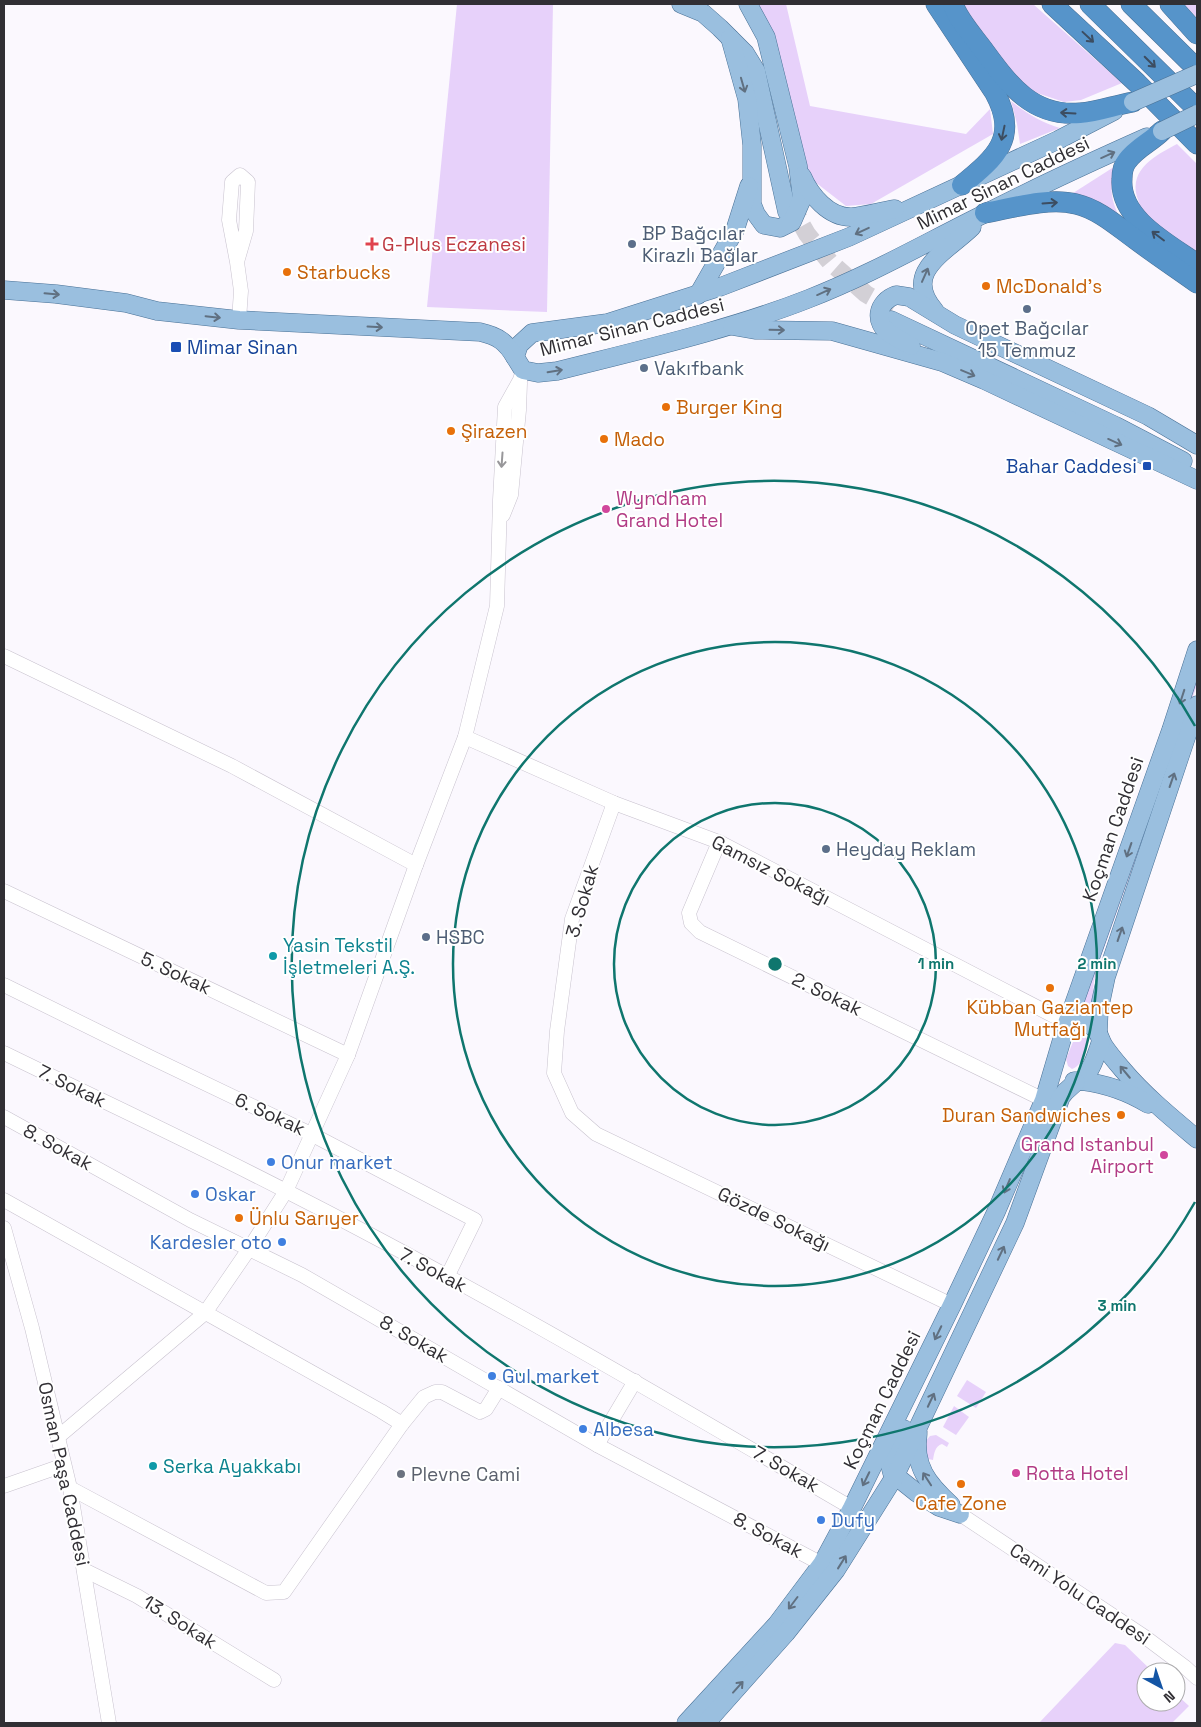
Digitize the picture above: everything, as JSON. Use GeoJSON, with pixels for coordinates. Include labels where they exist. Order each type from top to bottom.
{"type":"FeatureCollection","features":[{"type":"Feature","properties":{"kind":"highway"},"geometry":{"type":"LineString","coordinates":[[936,4],[995,93],[1002,106],[1005,119],[1005,130],[996,154],[982,169],[962,184]]}},
{"type":"Feature","properties":{"kind":"highway"},"geometry":{"type":"LineString","coordinates":[[953,4],[966,26],[1002,74],[1026,99],[1044,109],[1056,112],[1078,113],[1133,102]]}},
{"type":"Feature","properties":{"kind":"highway"},"geometry":{"type":"LineString","coordinates":[[1052,4],[1197,144]]}},
{"type":"Feature","properties":{"kind":"highway"},"geometry":{"type":"LineString","coordinates":[[1090,4],[1197,109]]}},
{"type":"Feature","properties":{"kind":"highway"},"geometry":{"type":"LineString","coordinates":[[1131,4],[1197,69]]}},
{"type":"Feature","properties":{"kind":"highway"},"geometry":{"type":"LineString","coordinates":[[1170,4],[1197,34]]}},
{"type":"Feature","properties":{"kind":"highway"},"geometry":{"type":"LineString","coordinates":[[1162,130],[1136,151],[1126,162],[1122,173],[1122,194],[1127,206],[1144,225],[1197,264]]}},
{"type":"Feature","properties":{"kind":"highway"},"geometry":{"type":"LineString","coordinates":[[985,213],[1060,202],[1089,208],[1108,218],[1197,283]]}},
{"type":"Feature","properties":{"kind":"main road"},"geometry":{"type":"LineString","coordinates":[[681,4],[701,8],[745,53],[756,71],[786,212]]}},
{"type":"Feature","properties":{"kind":"main road"},"geometry":{"type":"LineString","coordinates":[[730,38],[747,99],[752,144],[752,204],[764,225],[780,228],[792,222],[802,199],[798,166],[766,37],[748,4]]}},
{"type":"Feature","properties":{"kind":"main road"},"geometry":{"type":"LineString","coordinates":[[748,4],[759,46],[788,190]]}},
{"type":"Feature","properties":{"kind":"main road","name":"Mimar Sinan Caddesi"},"geometry":{"type":"LineString","coordinates":[[1197,74],[1133,102],[1058,140],[849,237],[698,295],[607,323],[532,334],[518,345],[520,369],[538,373],[557,372],[729,326],[808,299],[919,248],[985,213],[1083,166],[1197,114]]}},
{"type":"Feature","properties":{"kind":"main road"},"geometry":{"type":"LineString","coordinates":[[798,166],[808,188],[822,205],[834,213],[850,217],[922,204]]}},
{"type":"Feature","properties":{"kind":"main road"},"geometry":{"type":"LineString","coordinates":[[698,295],[735,230],[751,181]]}},
{"type":"Feature","properties":{"kind":"main road"},"geometry":{"type":"LineString","coordinates":[[940,317],[930,305],[921,286],[925,272],[935,258],[960,239],[985,213]]}},
{"type":"Feature","properties":{"kind":"main road"},"geometry":{"type":"LineString","coordinates":[[4,290],[56,294],[117,302],[157,311],[239,320],[480,332],[493,335],[508,346],[520,369]]}},
{"type":"Feature","properties":{"kind":"main road"},"geometry":{"type":"LineString","coordinates":[[1197,445],[1148,416],[940,317],[909,297],[902,295],[889,297],[879,309],[882,327],[890,334],[942,362],[1197,480]]}},
{"type":"Feature","properties":{"kind":"main road"},"geometry":{"type":"LineString","coordinates":[[1197,451],[892,315],[1116,426],[1197,470]]}},
{"type":"Feature","properties":{"kind":"main road"},"geometry":{"type":"LineString","coordinates":[[729,326],[755,330],[832,331],[942,362]]}},
{"type":"Feature","properties":{"kind":"main road","name":"Koçman Caddesi"},"geometry":{"type":"LineString","coordinates":[[1068,1022],[1171,730],[1197,650]]}},
{"type":"Feature","properties":{"kind":"main road"},"geometry":{"type":"LineString","coordinates":[[706,1723],[786,1633],[836,1570],[895,1476],[1015,1223],[1061,1097],[1064,1092],[1079,1081],[1092,1067],[1100,1037],[1099,1010],[1106,977],[1197,705]]}},
{"type":"Feature","properties":{"kind":"main road"},"geometry":{"type":"LineString","coordinates":[[1172,1118],[1135,1096],[1104,1085],[1079,1081],[1064,1076],[1058,1067],[1056,1059],[1068,1022],[1076,1018],[1085,1022],[1100,1037],[1111,1055],[1136,1085],[1197,1139]]}},
{"type":"Feature","properties":{"kind":"main road","name":"Koçman Caddesi"},"geometry":{"type":"LineString","coordinates":[[686,1723],[776,1624],[822,1564],[852,1508],[996,1212],[1044,1100],[1056,1059]]}},
{"type":"Feature","properties":{"kind":"main road"},"geometry":{"type":"LineString","coordinates":[[916,1378],[911,1413],[889,1461],[892,1472],[917,1493],[939,1507],[960,1514]]}},
{"type":"Feature","properties":{"kind":"main road"},"geometry":{"type":"LineString","coordinates":[[919,1426],[917,1452],[923,1475],[937,1493],[960,1514]]}},
{"type":"Feature","properties":{"kind":"street"},"geometry":{"type":"LineString","coordinates":[[237,262],[246,231],[248,200],[248,182],[240,175],[232,182],[229,220],[241,291],[239,320]]}},
{"type":"Feature","properties":{"kind":"street"},"geometry":{"type":"LineString","coordinates":[[58,1437],[205,1313],[286,1191],[348,1055],[416,865],[465,737],[497,606],[505,407],[520,369]]}},
{"type":"Feature","properties":{"kind":"street"},"geometry":{"type":"LineString","coordinates":[[4,656],[232,766],[416,865]]}},
{"type":"Feature","properties":{"kind":"street","name":"Gamsız Sokağı"},"geometry":{"type":"LineString","coordinates":[[465,737],[614,803],[719,842],[1068,1022]]}},
{"type":"Feature","properties":{"kind":"street","name":"3. Sokak"},"geometry":{"type":"LineString","coordinates":[[596,1134],[572,1113],[554,1073],[557,1031],[572,919],[614,803]]}},
{"type":"Feature","properties":{"kind":"street","name":"2. Sokak"},"geometry":{"type":"LineString","coordinates":[[719,842],[689,913],[690,924],[700,932],[1044,1100]]}},
{"type":"Feature","properties":{"kind":"street","name":"5. Sokak"},"geometry":{"type":"LineString","coordinates":[[4,891],[348,1055]]}},
{"type":"Feature","properties":{"kind":"street","name":"6. Sokak"},"geometry":{"type":"LineString","coordinates":[[4,985],[312,1134],[476,1220],[447,1277]]}},
{"type":"Feature","properties":{"kind":"street","name":"7. Sokak"},"geometry":{"type":"LineString","coordinates":[[4,1053],[286,1191],[447,1277],[635,1381],[852,1508]]}},
{"type":"Feature","properties":{"kind":"street","name":"8. Sokak"},"geometry":{"type":"LineString","coordinates":[[4,1117],[190,1220],[302,1275],[597,1444],[822,1564]]}},
{"type":"Feature","properties":{"kind":"street","name":"Gözde Sokağı"},"geometry":{"type":"LineString","coordinates":[[596,1134],[952,1305]]}},
{"type":"Feature","properties":{"kind":"street"},"geometry":{"type":"LineString","coordinates":[[4,1200],[402,1424]]}},
{"type":"Feature","properties":{"kind":"street","name":"Osman Paşa Caddesi"},"geometry":{"type":"LineString","coordinates":[[4,1228],[32,1328],[70,1488],[109,1723]]}},
{"type":"Feature","properties":{"kind":"street"},"geometry":{"type":"LineString","coordinates":[[597,1444],[635,1381]]}},
{"type":"Feature","properties":{"kind":"street"},"geometry":{"type":"LineString","coordinates":[[70,1488],[266,1593],[284,1592],[402,1424],[424,1397],[442,1392],[480,1412],[486,1409],[499,1388]]}},
{"type":"Feature","properties":{"kind":"street"},"geometry":{"type":"LineString","coordinates":[[4,1486],[64,1465]]}},
{"type":"Feature","properties":{"kind":"street","name":"Cami Yolu Caddesi"},"geometry":{"type":"LineString","coordinates":[[960,1514],[1145,1637],[1197,1678]]}},
{"type":"Feature","properties":{"kind":"street","name":"13. Sokak"},"geometry":{"type":"LineString","coordinates":[[84,1570],[138,1596],[274,1680]]}},
{"type":"Feature","properties":{"kind":"shaded area"},"geometry":{"type":"Polygon","coordinates":[[[457,4],[553,4],[547,312],[427,307],[457,4]]]}},
{"type":"Feature","properties":{"kind":"shaded area"},"geometry":{"type":"Polygon","coordinates":[[[755,4],[786,4],[810,106],[966,134],[990,109],[993,134],[871,204],[846,206],[806,175],[755,4]]]}},
{"type":"Feature","properties":{"kind":"shaded area"},"geometry":{"type":"Polygon","coordinates":[[[964,4],[1033,4],[1122,83],[1081,100],[1064,102],[1031,91],[1015,79],[971,18],[964,4]]]}},
{"type":"Feature","properties":{"kind":"shaded area"},"geometry":{"type":"Polygon","coordinates":[[[1184,4],[1197,4],[1197,18],[1184,4]]]}},
{"type":"Feature","properties":{"kind":"shaded area"},"geometry":{"type":"Polygon","coordinates":[[[1011,101],[1034,117],[1060,128],[1020,144],[1011,101]]]}},
{"type":"Feature","properties":{"kind":"shaded area"},"geometry":{"type":"Polygon","coordinates":[[[1177,144],[1197,164],[1197,254],[1160,228],[1147,216],[1141,210],[1137,197],[1137,178],[1141,170],[1153,158],[1177,144]]]}},
{"type":"Feature","properties":{"kind":"shaded area"},"geometry":{"type":"Polygon","coordinates":[[[1117,165],[1112,192],[1120,219],[1070,195],[1117,165]]]}},
{"type":"Feature","properties":{"kind":"shaded area"},"geometry":{"type":"Polygon","coordinates":[[[1197,675],[1197,685],[1098,965],[1094,981],[1091,1013],[1081,1010],[1197,675]]]}},
{"type":"Feature","properties":{"kind":"shaded area"},"geometry":{"type":"Polygon","coordinates":[[[1080,1034],[1087,1038],[1084,1056],[1079,1064],[1072,1069],[1068,1066],[1066,1059],[1075,1037],[1080,1034]]]}},
{"type":"Feature","properties":{"kind":"shaded area"},"geometry":{"type":"Polygon","coordinates":[[[967,1380],[986,1392],[976,1408],[957,1396],[967,1380]]]}},
{"type":"Feature","properties":{"kind":"shaded area"},"geometry":{"type":"Polygon","coordinates":[[[954,1406],[969,1417],[956,1435],[943,1427],[954,1406]]]}},
{"type":"Feature","properties":{"kind":"shaded area"},"geometry":{"type":"Polygon","coordinates":[[[936,1435],[949,1443],[947,1447],[942,1444],[938,1446],[933,1460],[924,1458],[924,1443],[930,1436],[936,1435]]]}},
{"type":"Feature","properties":{"kind":"shaded area"},"geometry":{"type":"Polygon","coordinates":[[[1115,1643],[1125,1645],[1143,1662],[1136,1662],[1136,1712],[1183,1712],[1172,1723],[1039,1723],[1115,1643]]]}},
{"type":"Feature","properties":{"kind":"tunnel"},"geometry":{"type":"LineString","coordinates":[[792,201],[807,234],[830,262],[866,294],[893,309]]}},
{"type":"Feature","properties":{"kind":"place","name":"G-Plus Eczanesi"},"geometry":{"type":"Point","coordinates":[372,244]}},
{"type":"Feature","properties":{"kind":"place","name":"BP Bağcılar Kirazlı Bağlar"},"geometry":{"type":"Point","coordinates":[632,244]}},
{"type":"Feature","properties":{"kind":"place","name":"Starbucks"},"geometry":{"type":"Point","coordinates":[287,272]}},
{"type":"Feature","properties":{"kind":"place","name":"McDonald's"},"geometry":{"type":"Point","coordinates":[986,286]}},
{"type":"Feature","properties":{"kind":"place","name":"Opet Bağcılar 15 Temmuz"},"geometry":{"type":"Point","coordinates":[1027,309]}},
{"type":"Feature","properties":{"kind":"place","name":"Mimar Sinan"},"geometry":{"type":"Point","coordinates":[176,347]}},
{"type":"Feature","properties":{"kind":"place","name":"Vakıfbank"},"geometry":{"type":"Point","coordinates":[644,368]}},
{"type":"Feature","properties":{"kind":"place","name":"Burger King"},"geometry":{"type":"Point","coordinates":[666,407]}},
{"type":"Feature","properties":{"kind":"place","name":"Şirazen"},"geometry":{"type":"Point","coordinates":[451,431]}},
{"type":"Feature","properties":{"kind":"place","name":"Mado"},"geometry":{"type":"Point","coordinates":[604,439]}},
{"type":"Feature","properties":{"kind":"place","name":"Bahar Caddesi"},"geometry":{"type":"Point","coordinates":[1147,466]}},
{"type":"Feature","properties":{"kind":"place","name":"Wyndham Grand Hotel"},"geometry":{"type":"Point","coordinates":[606,509]}},
{"type":"Feature","properties":{"kind":"place","name":"Heyday Reklam"},"geometry":{"type":"Point","coordinates":[826,849]}},
{"type":"Feature","properties":{"kind":"place","name":"HSBC"},"geometry":{"type":"Point","coordinates":[426,937]}},
{"type":"Feature","properties":{"kind":"place","name":"Yasin Tekstil İşletmeleri A.Ş."},"geometry":{"type":"Point","coordinates":[273,956]}},
{"type":"Feature","properties":{"kind":"place","name":"Kübban Gaziantep Mutfağı"},"geometry":{"type":"Point","coordinates":[1050,988]}},
{"type":"Feature","properties":{"kind":"place","name":"Duran Sandwiches"},"geometry":{"type":"Point","coordinates":[1121,1115]}},
{"type":"Feature","properties":{"kind":"place","name":"Grand Istanbul Airport"},"geometry":{"type":"Point","coordinates":[1164,1155]}},
{"type":"Feature","properties":{"kind":"place","name":"Onur market"},"geometry":{"type":"Point","coordinates":[271,1162]}},
{"type":"Feature","properties":{"kind":"place","name":"Oskar"},"geometry":{"type":"Point","coordinates":[195,1194]}},
{"type":"Feature","properties":{"kind":"place","name":"Ünlu Sarıyer"},"geometry":{"type":"Point","coordinates":[239,1218]}},
{"type":"Feature","properties":{"kind":"place","name":"Kardesler oto"},"geometry":{"type":"Point","coordinates":[282,1242]}},
{"type":"Feature","properties":{"kind":"place","name":"Gul market"},"geometry":{"type":"Point","coordinates":[492,1376]}},
{"type":"Feature","properties":{"kind":"place","name":"Albesa"},"geometry":{"type":"Point","coordinates":[583,1429]}},
{"type":"Feature","properties":{"kind":"place","name":"Serka Ayakkabı"},"geometry":{"type":"Point","coordinates":[153,1466]}},
{"type":"Feature","properties":{"kind":"place","name":"Rotta Hotel"},"geometry":{"type":"Point","coordinates":[1016,1473]}},
{"type":"Feature","properties":{"kind":"place","name":"Plevne Cami"},"geometry":{"type":"Point","coordinates":[401,1474]}},
{"type":"Feature","properties":{"kind":"place","name":"Cafe Zone"},"geometry":{"type":"Point","coordinates":[961,1484]}},
{"type":"Feature","properties":{"kind":"place","name":"Dufy"},"geometry":{"type":"Point","coordinates":[821,1520]}}]}
